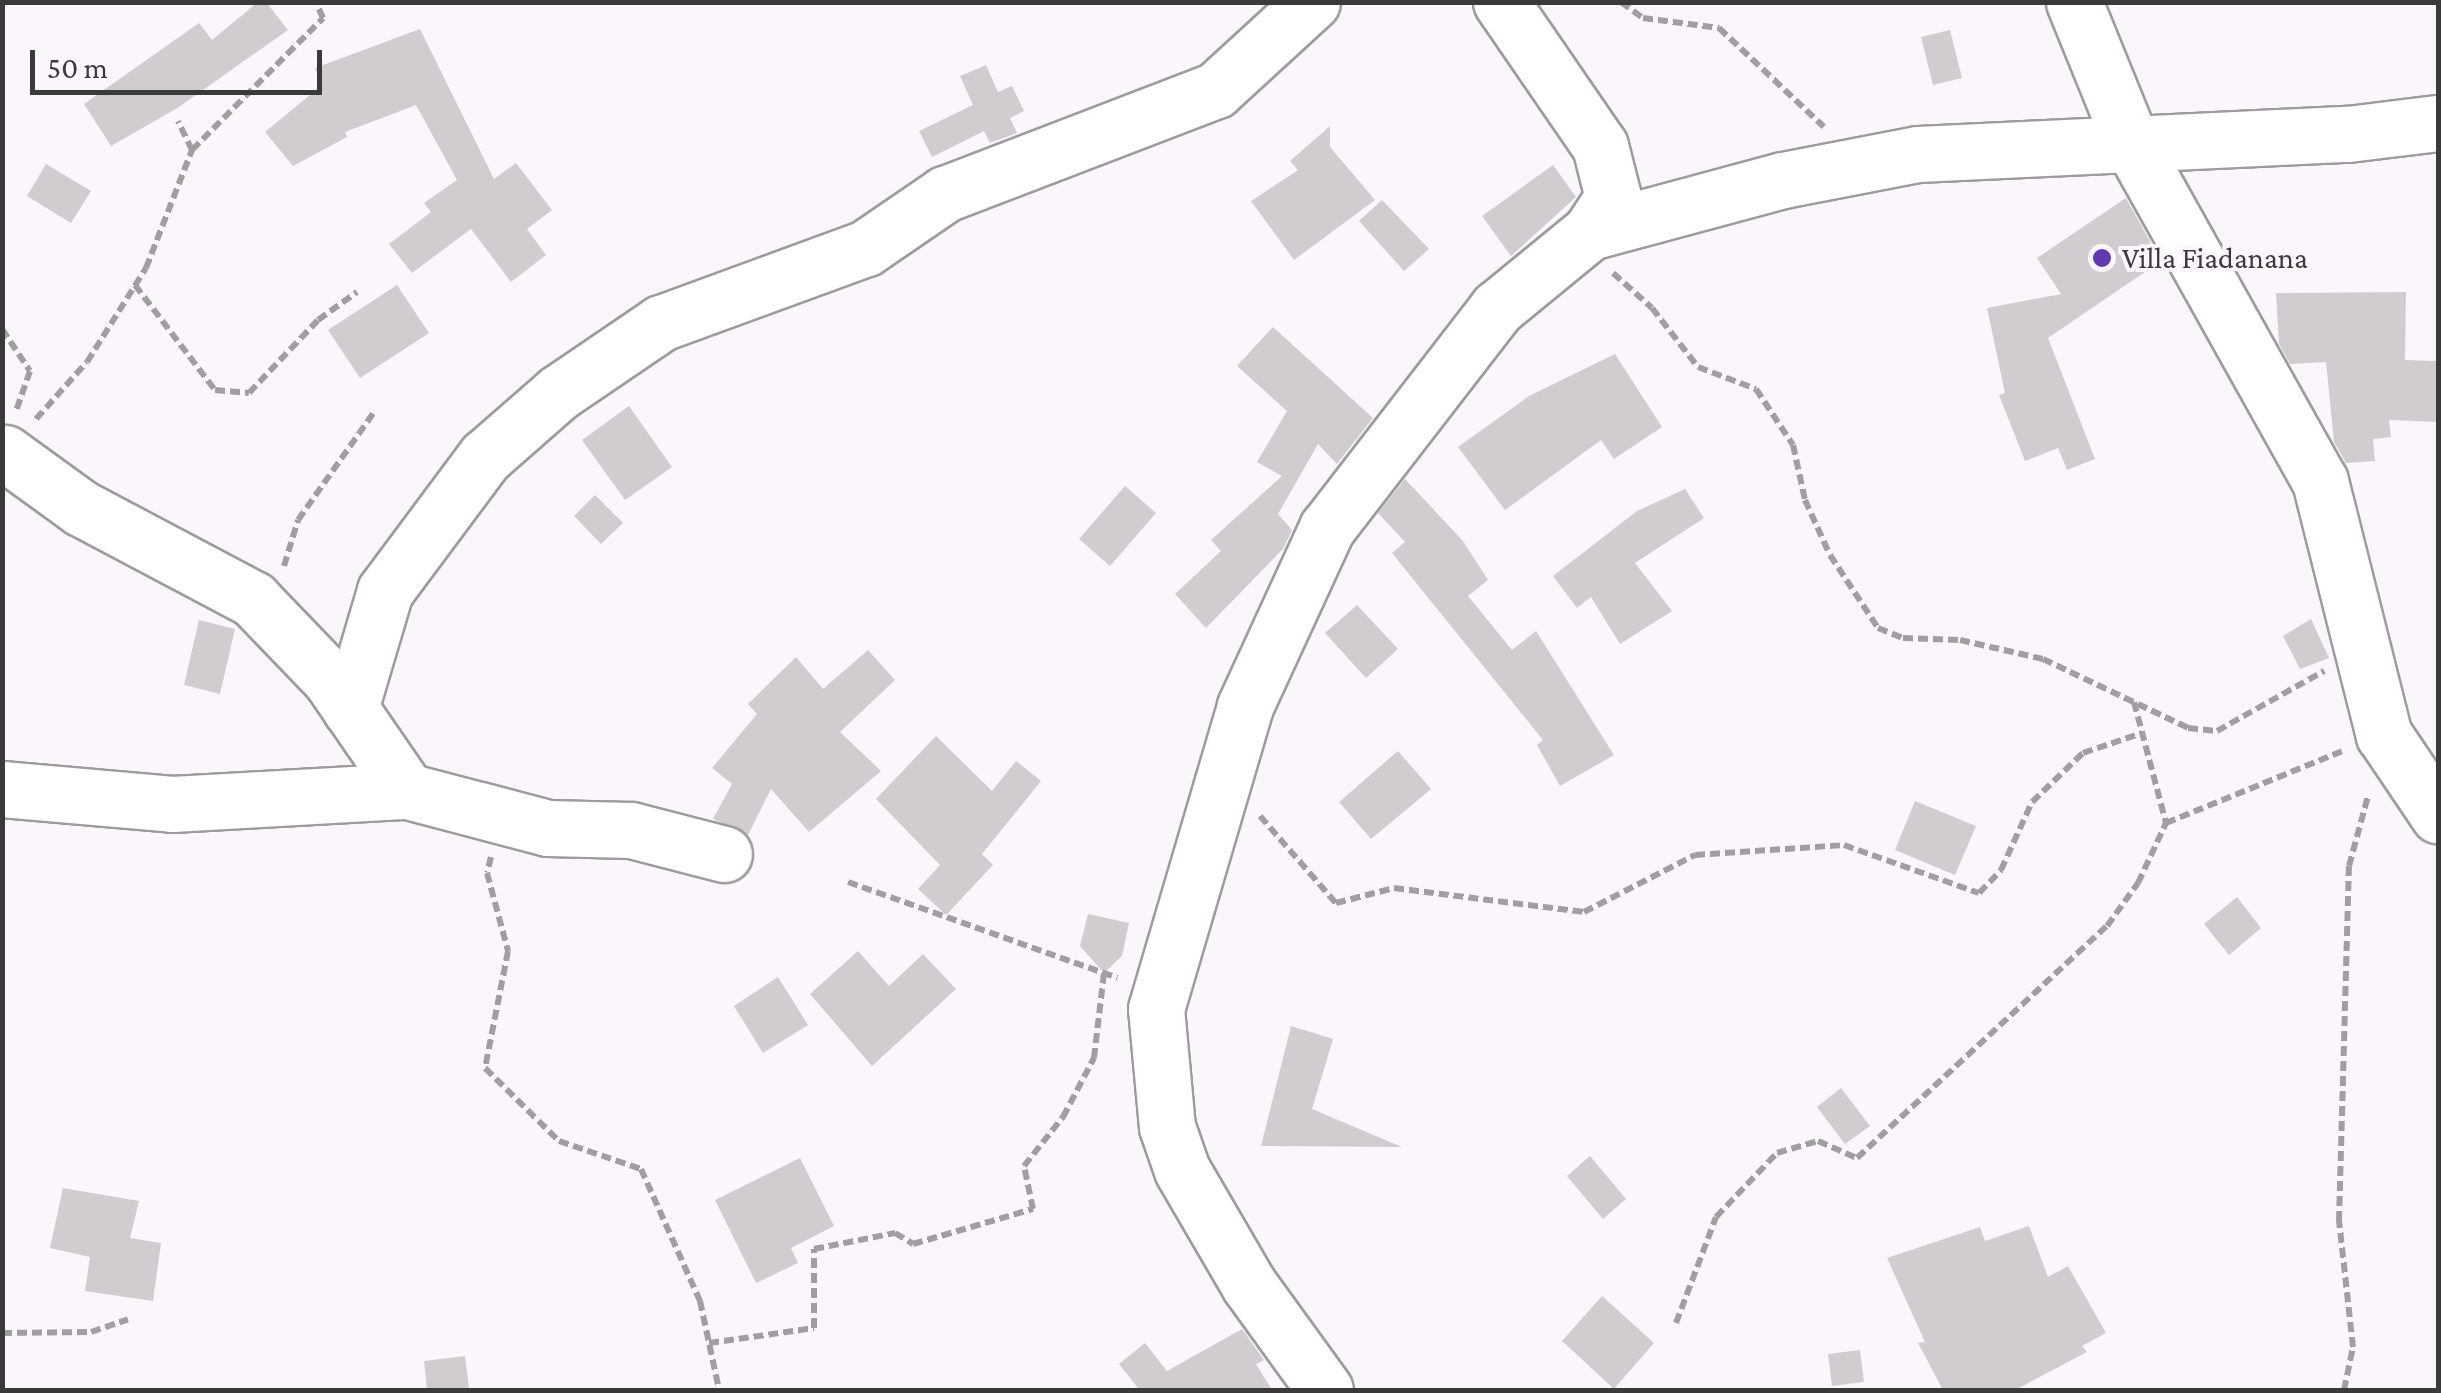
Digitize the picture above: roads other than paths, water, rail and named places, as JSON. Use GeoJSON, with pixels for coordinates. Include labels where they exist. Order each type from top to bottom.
{"type":"FeatureCollection","features":[{"type":"Feature","properties":{"kind":"street"},"geometry":{"type":"LineString","coordinates":[[350,709],[385,590],[485,456],[558,393],[661,324],[866,248],[945,194],[1216,90],[1312,2]]}},
{"type":"Feature","properties":{"kind":"street"},"geometry":{"type":"LineString","coordinates":[[1325,1390],[1249,1285],[1182,1170],[1167,1127],[1156,1009],[1245,706],[1326,528],[1497,308],[1590,232],[1613,196],[1600,146],[1501,2]]}},
{"type":"Feature","properties":{"kind":"street"},"geometry":{"type":"LineString","coordinates":[[2074,2],[2132,145],[2320,482],[2384,735],[2438,815]]}},
{"type":"Feature","properties":{"kind":"street"},"geometry":{"type":"LineString","coordinates":[[1590,232],[1686,201],[1918,154],[2132,145],[2438,123]]}},
{"type":"Feature","properties":{"kind":"street"},"geometry":{"type":"LineString","coordinates":[[4,454],[81,508],[253,598],[350,709],[407,791]]}},
{"type":"Feature","properties":{"kind":"street"},"geometry":{"type":"LineString","coordinates":[[2,789],[172,804],[407,791],[548,828],[631,830],[724,854]]}},
{"type":"Feature","properties":{"kind":"place","name":"Villa Fiadanana"},"geometry":{"type":"Point","coordinates":[2102,258]}}]}
